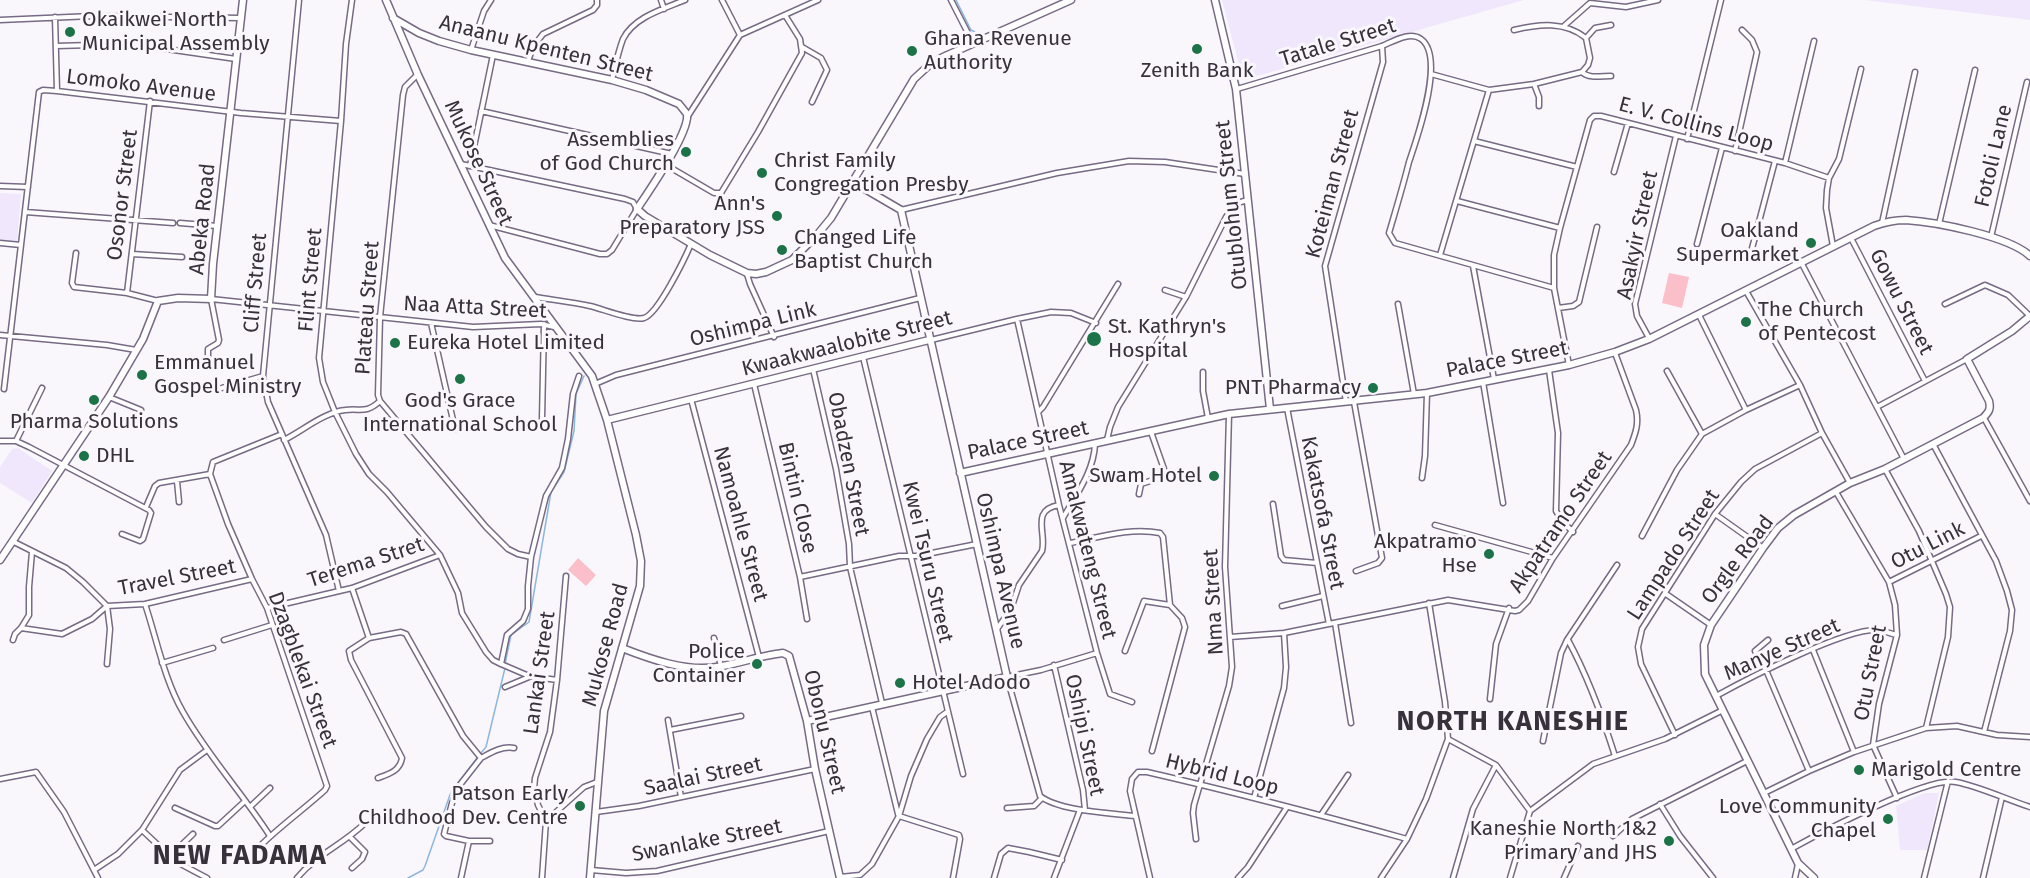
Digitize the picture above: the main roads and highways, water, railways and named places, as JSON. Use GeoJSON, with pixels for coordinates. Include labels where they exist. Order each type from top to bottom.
{"type":"FeatureCollection","features":[{"type":"Feature","properties":{"kind":"waterway"},"geometry":{"type":"LineString","coordinates":[[956,0],[971,30],[975,32]]}},
{"type":"Feature","properties":{"kind":"waterway"},"geometry":{"type":"LineString","coordinates":[[505,664],[511,635],[529,622],[551,492],[564,472],[574,431],[576,394],[584,376]]}},
{"type":"Feature","properties":{"kind":"waterway"},"geometry":{"type":"LineString","coordinates":[[480,754],[486,747],[505,668]]}},
{"type":"Feature","properties":{"kind":"waterway"},"geometry":{"type":"LineString","coordinates":[[408,878],[423,870],[451,792],[477,758]]}},
{"type":"Feature","properties":{"kind":"place","name":"Okaikwei North Municipal Assembly"},"geometry":{"type":"Point","coordinates":[70,32]}},
{"type":"Feature","properties":{"kind":"place","name":"Zenith Bank"},"geometry":{"type":"Point","coordinates":[1197,49]}},
{"type":"Feature","properties":{"kind":"place","name":"Ghana Revenue Authority"},"geometry":{"type":"Point","coordinates":[912,51]}},
{"type":"Feature","properties":{"kind":"place","name":"Assemblies of God Church"},"geometry":{"type":"Point","coordinates":[686,152]}},
{"type":"Feature","properties":{"kind":"place","name":"Christ Family Congregation Presby"},"geometry":{"type":"Point","coordinates":[762,173]}},
{"type":"Feature","properties":{"kind":"place","name":"Ann's Preparatory JSS"},"geometry":{"type":"Point","coordinates":[777,216]}},
{"type":"Feature","properties":{"kind":"place","name":"Oakland Supermarket"},"geometry":{"type":"Point","coordinates":[1811,243]}},
{"type":"Feature","properties":{"kind":"place","name":"Changed Life Baptist Church"},"geometry":{"type":"Point","coordinates":[782,250]}},
{"type":"Feature","properties":{"kind":"place","name":"The Church of Pentecost"},"geometry":{"type":"Point","coordinates":[1746,322]}},
{"type":"Feature","properties":{"kind":"place","name":"St. Kathryn's Hospital"},"geometry":{"type":"Point","coordinates":[1094,339]}},
{"type":"Feature","properties":{"kind":"place","name":"Eureka Hotel Limited"},"geometry":{"type":"Point","coordinates":[395,343]}},
{"type":"Feature","properties":{"kind":"place","name":"Emmanuel Gospel Ministry"},"geometry":{"type":"Point","coordinates":[142,375]}},
{"type":"Feature","properties":{"kind":"place","name":"God's Grace International School"},"geometry":{"type":"Point","coordinates":[460,379]}},
{"type":"Feature","properties":{"kind":"place","name":"PNT Pharmacy"},"geometry":{"type":"Point","coordinates":[1373,388]}},
{"type":"Feature","properties":{"kind":"place","name":"Pharma Solutions"},"geometry":{"type":"Point","coordinates":[94,400]}},
{"type":"Feature","properties":{"kind":"place","name":"DHL"},"geometry":{"type":"Point","coordinates":[84,456]}},
{"type":"Feature","properties":{"kind":"place","name":"Swam Hotel"},"geometry":{"type":"Point","coordinates":[1214,476]}},
{"type":"Feature","properties":{"kind":"place","name":"Akpatramo Hse"},"geometry":{"type":"Point","coordinates":[1489,554]}},
{"type":"Feature","properties":{"kind":"place","name":"Police Container"},"geometry":{"type":"Point","coordinates":[757,664]}},
{"type":"Feature","properties":{"kind":"place","name":"Hotel Adodo"},"geometry":{"type":"Point","coordinates":[900,683]}},
{"type":"Feature","properties":{"kind":"place","name":"Marigold Centre"},"geometry":{"type":"Point","coordinates":[1859,770]}},
{"type":"Feature","properties":{"kind":"place","name":"Patson Early Childhood Dev. Centre"},"geometry":{"type":"Point","coordinates":[580,806]}},
{"type":"Feature","properties":{"kind":"place","name":"Love Community Chapel"},"geometry":{"type":"Point","coordinates":[1888,819]}},
{"type":"Feature","properties":{"kind":"place","name":"Kaneshie North 1&2 Primary and JHS"},"geometry":{"type":"Point","coordinates":[1669,841]}},
{"type":"Feature","properties":{"kind":"district","name":"NORTH KANESHIE"},"geometry":{"type":"Point","coordinates":[1513,722]}},
{"type":"Feature","properties":{"kind":"district","name":"NEW FADAMA"},"geometry":{"type":"Point","coordinates":[240,856]}}]}
